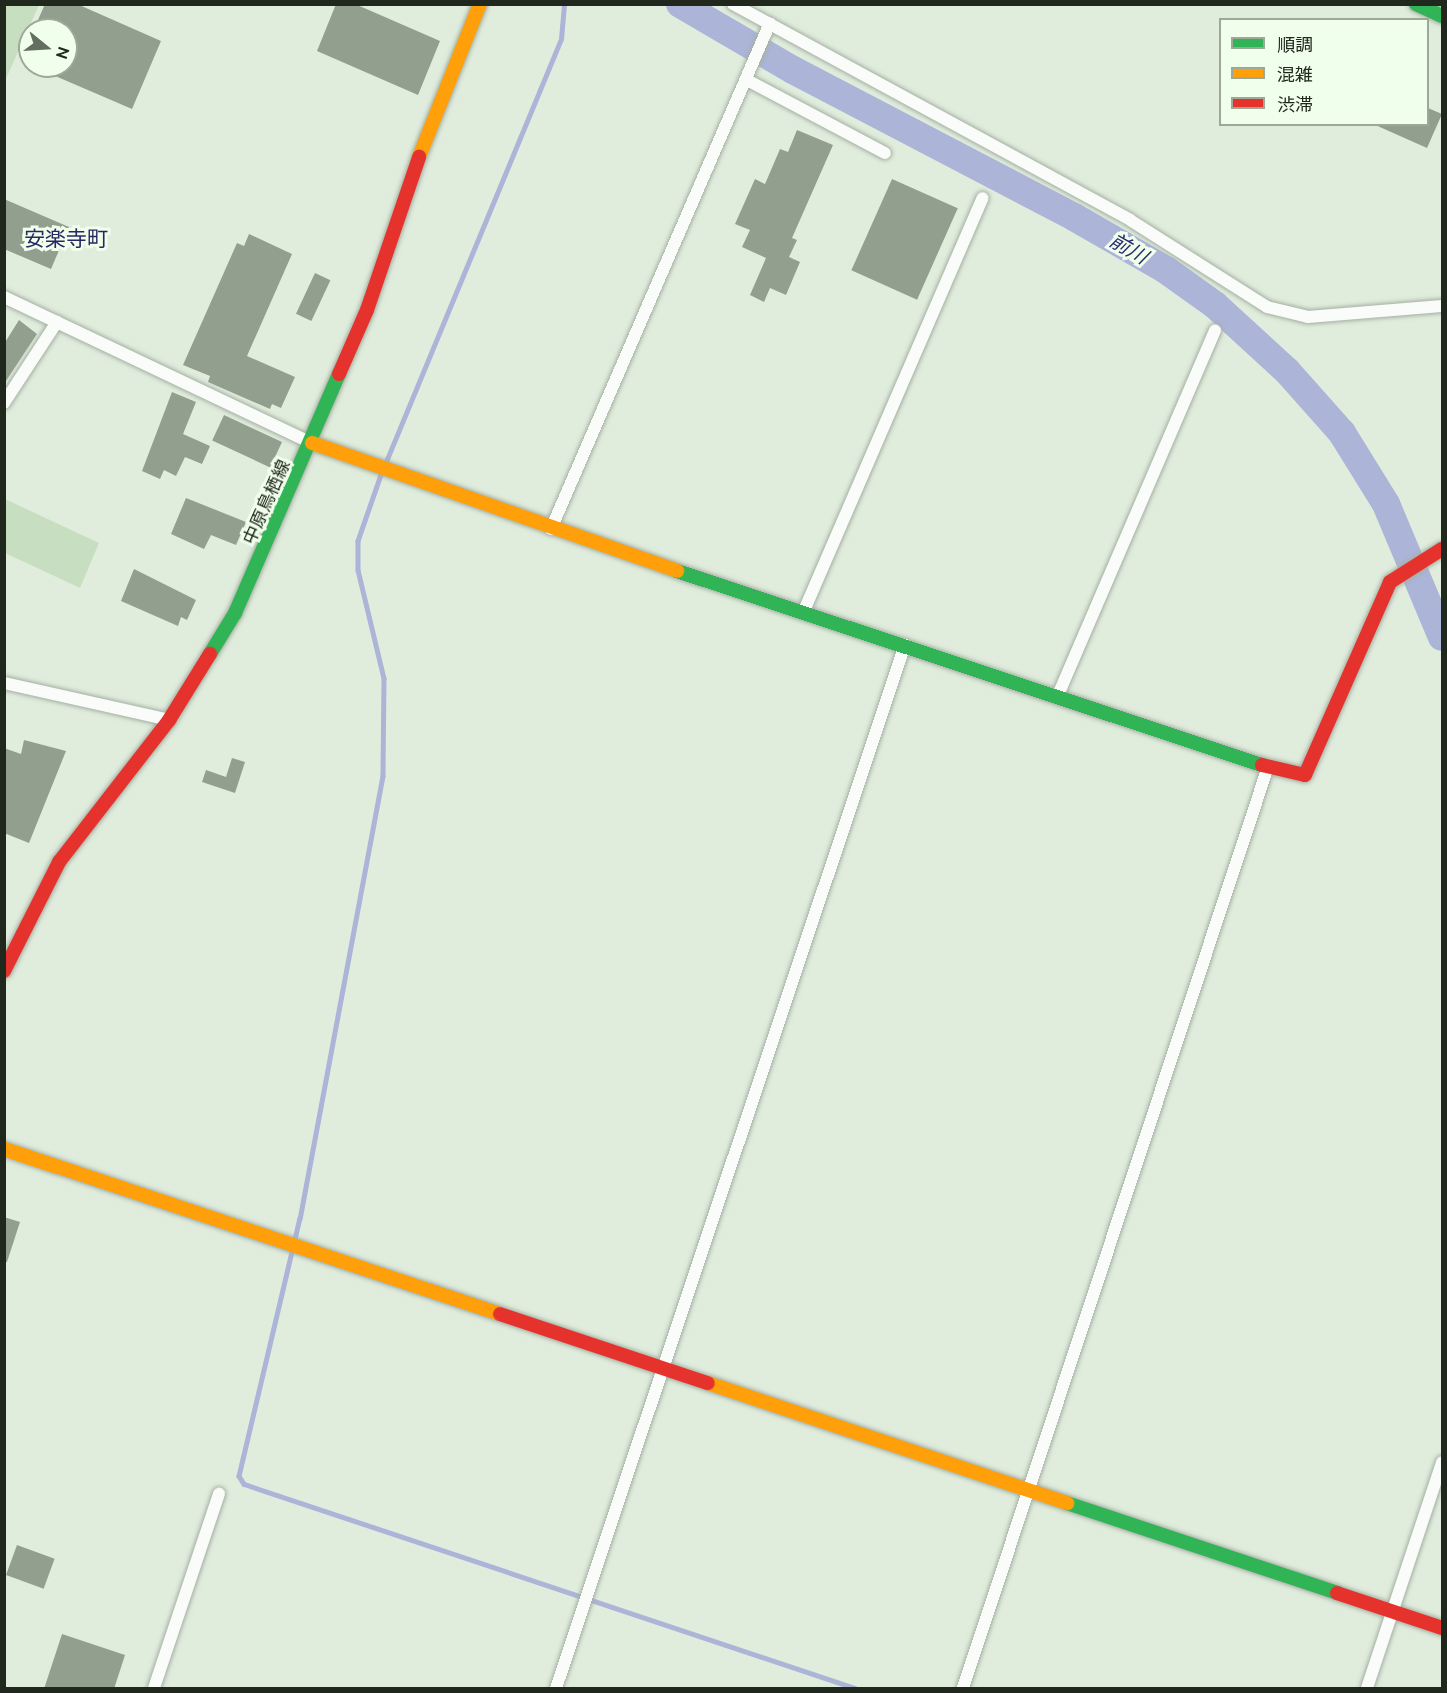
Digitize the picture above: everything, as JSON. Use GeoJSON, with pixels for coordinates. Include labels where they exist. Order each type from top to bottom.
{"type":"FeatureCollection","features":[{"type":"Feature","properties":{"kind":"street","name":"中原鳥栖線"},"geometry":{"type":"LineString","coordinates":[[4,971],[59,862],[169,720],[235,613],[312,443],[480,4]]}},
{"type":"Feature","properties":{"kind":"street"},"geometry":{"type":"LineString","coordinates":[[733,4],[1130,220],[1267,308],[1308,317],[1443,306]]}},
{"type":"Feature","properties":{"kind":"street"},"geometry":{"type":"LineString","coordinates":[[1416,4],[1443,16]]}},
{"type":"Feature","properties":{"kind":"street"},"geometry":{"type":"LineString","coordinates":[[551,529],[770,23]]}},
{"type":"Feature","properties":{"kind":"street"},"geometry":{"type":"LineString","coordinates":[[747,80],[885,153]]}},
{"type":"Feature","properties":{"kind":"street"},"geometry":{"type":"LineString","coordinates":[[803,613],[983,198]]}},
{"type":"Feature","properties":{"kind":"street"},"geometry":{"type":"LineString","coordinates":[[4,297],[312,443],[551,529],[803,613],[1058,694],[1295,776],[1305,775],[1314,764],[1390,582],[1399,573],[1439,551]]}},
{"type":"Feature","properties":{"kind":"street"},"geometry":{"type":"LineString","coordinates":[[4,403],[57,322]]}},
{"type":"Feature","properties":{"kind":"street"},"geometry":{"type":"LineString","coordinates":[[1058,694],[1215,330]]}},
{"type":"Feature","properties":{"kind":"street"},"geometry":{"type":"LineString","coordinates":[[556,1689],[905,645]]}},
{"type":"Feature","properties":{"kind":"street"},"geometry":{"type":"LineString","coordinates":[[4,683],[169,720]]}},
{"type":"Feature","properties":{"kind":"street"},"geometry":{"type":"LineString","coordinates":[[963,1689],[1268,767]]}},
{"type":"Feature","properties":{"kind":"street"},"geometry":{"type":"LineString","coordinates":[[4,1149],[1443,1628]]}},
{"type":"Feature","properties":{"kind":"street"},"geometry":{"type":"LineString","coordinates":[[1367,1689],[1443,1462]]}},
{"type":"Feature","properties":{"kind":"street"},"geometry":{"type":"LineString","coordinates":[[154,1689],[219,1494]]}},
{"type":"Feature","properties":{"kind":"green space"},"geometry":{"type":"Polygon","coordinates":[[[4,5],[39,5],[33,18],[18,18],[18,52],[5,81],[4,5]]]}},
{"type":"Feature","properties":{"kind":"green space"},"geometry":{"type":"Polygon","coordinates":[[[5,499],[99,543],[80,588],[5,553],[5,499]]]}},
{"type":"Feature","properties":{"kind":"building"},"geometry":{"type":"Polygon","coordinates":[[[45,4],[77,4],[161,41],[132,109],[60,78],[78,78],[78,18],[39,18],[45,4]]]}},
{"type":"Feature","properties":{"kind":"building"},"geometry":{"type":"Polygon","coordinates":[[[336,4],[355,4],[440,41],[418,95],[317,51],[336,4]]]}},
{"type":"Feature","properties":{"kind":"building"},"geometry":{"type":"Polygon","coordinates":[[[1429,108],[1442,114],[1427,148],[1378,126],[1429,126],[1429,108]]]}},
{"type":"Feature","properties":{"kind":"building"},"geometry":{"type":"Polygon","coordinates":[[[797,130],[833,145],[792,238],[797,240],[789,257],[800,262],[786,295],[770,288],[764,302],[750,295],[766,258],[742,247],[750,230],[735,224],[755,179],[765,184],[780,149],[788,152],[797,130]]]}},
{"type":"Feature","properties":{"kind":"building"},"geometry":{"type":"Polygon","coordinates":[[[892,179],[958,208],[917,300],[851,270],[892,179]]]}},
{"type":"Feature","properties":{"kind":"building"},"geometry":{"type":"Polygon","coordinates":[[[4,199],[69,227],[51,269],[4,249],[4,199]]]}},
{"type":"Feature","properties":{"kind":"building"},"geometry":{"type":"Polygon","coordinates":[[[249,234],[292,254],[247,356],[295,377],[281,408],[272,404],[270,409],[208,382],[210,376],[183,365],[237,243],[244,246],[249,234]]]}},
{"type":"Feature","properties":{"kind":"building"},"geometry":{"type":"Polygon","coordinates":[[[315,273],[330,280],[311,321],[296,314],[315,273]]]}},
{"type":"Feature","properties":{"kind":"building"},"geometry":{"type":"Polygon","coordinates":[[[19,320],[37,334],[4,384],[4,344],[19,320]]]}},
{"type":"Feature","properties":{"kind":"building"},"geometry":{"type":"Polygon","coordinates":[[[172,392],[196,402],[183,434],[210,446],[202,464],[185,457],[176,476],[164,470],[160,479],[142,471],[172,392]]]}},
{"type":"Feature","properties":{"kind":"building"},"geometry":{"type":"Polygon","coordinates":[[[224,415],[282,442],[270,467],[212,440],[224,415]]]}},
{"type":"Feature","properties":{"kind":"building"},"geometry":{"type":"Polygon","coordinates":[[[186,498],[246,522],[236,545],[211,535],[204,549],[171,534],[186,498]]]}},
{"type":"Feature","properties":{"kind":"building"},"geometry":{"type":"Polygon","coordinates":[[[134,569],[196,600],[187,620],[181,617],[178,626],[121,601],[134,569]]]}},
{"type":"Feature","properties":{"kind":"building"},"geometry":{"type":"Polygon","coordinates":[[[24,740],[66,751],[29,843],[4,833],[4,748],[21,754],[24,740]]]}},
{"type":"Feature","properties":{"kind":"building"},"geometry":{"type":"Polygon","coordinates":[[[232,758],[245,762],[235,793],[202,782],[206,770],[226,777],[232,758]]]}},
{"type":"Feature","properties":{"kind":"building"},"geometry":{"type":"Polygon","coordinates":[[[4,1217],[20,1222],[7,1262],[4,1262],[4,1217]]]}},
{"type":"Feature","properties":{"kind":"building"},"geometry":{"type":"Polygon","coordinates":[[[17,1545],[55,1559],[44,1589],[6,1575],[17,1545]]]}},
{"type":"Feature","properties":{"kind":"building"},"geometry":{"type":"Polygon","coordinates":[[[62,1634],[125,1655],[114,1689],[44,1689],[62,1634]]]}},
{"type":"Feature","properties":{"kind":"waterway"},"geometry":{"type":"LineString","coordinates":[[385,464],[561,39],[564,4]]}},
{"type":"Feature","properties":{"kind":"waterway","name":"前川"},"geometry":{"type":"LineString","coordinates":[[680,4],[793,70],[1074,217],[1166,270],[1215,305],[1287,371],[1342,433],[1386,504],[1442,637]]}},
{"type":"Feature","properties":{"kind":"waterway"},"geometry":{"type":"LineString","coordinates":[[382,472],[358,541],[358,570],[384,678],[383,776],[300,1218],[239,1476],[244,1484],[855,1688]]}},
{"type":"Feature","properties":{"kind":"traffic: fast"},"geometry":{"type":"LineString","coordinates":[[1416,4],[1442,16]]}},
{"type":"Feature","properties":{"kind":"traffic: fast"},"geometry":{"type":"LineString","coordinates":[[210,654],[235,613],[339,374]]}},
{"type":"Feature","properties":{"kind":"traffic: fast"},"geometry":{"type":"LineString","coordinates":[[677,571],[1262,765]]}},
{"type":"Feature","properties":{"kind":"traffic: fast"},"geometry":{"type":"LineString","coordinates":[[1067,1503],[1337,1593]]}},
{"type":"Feature","properties":{"kind":"traffic: slow"},"geometry":{"type":"LineString","coordinates":[[419,157],[480,4]]}},
{"type":"Feature","properties":{"kind":"traffic: slow"},"geometry":{"type":"LineString","coordinates":[[312,443],[677,571]]}},
{"type":"Feature","properties":{"kind":"traffic: slow"},"geometry":{"type":"LineString","coordinates":[[4,1149],[500,1314]]}},
{"type":"Feature","properties":{"kind":"traffic: slow"},"geometry":{"type":"LineString","coordinates":[[708,1383],[1067,1503]]}},
{"type":"Feature","properties":{"kind":"traffic: jam"},"geometry":{"type":"LineString","coordinates":[[339,374],[367,310],[419,157]]}},
{"type":"Feature","properties":{"kind":"traffic: jam"},"geometry":{"type":"LineString","coordinates":[[1262,765],[1305,775],[1390,582],[1442,549]]}},
{"type":"Feature","properties":{"kind":"traffic: jam"},"geometry":{"type":"LineString","coordinates":[[4,971],[59,862],[169,720],[210,654]]}},
{"type":"Feature","properties":{"kind":"traffic: jam"},"geometry":{"type":"LineString","coordinates":[[500,1314],[708,1383]]}},
{"type":"Feature","properties":{"kind":"traffic: jam"},"geometry":{"type":"LineString","coordinates":[[1337,1593],[1442,1628]]}},
{"type":"Feature","properties":{"kind":"district","name":"安楽寺町"},"geometry":{"type":"Point","coordinates":[66,238]}}]}
